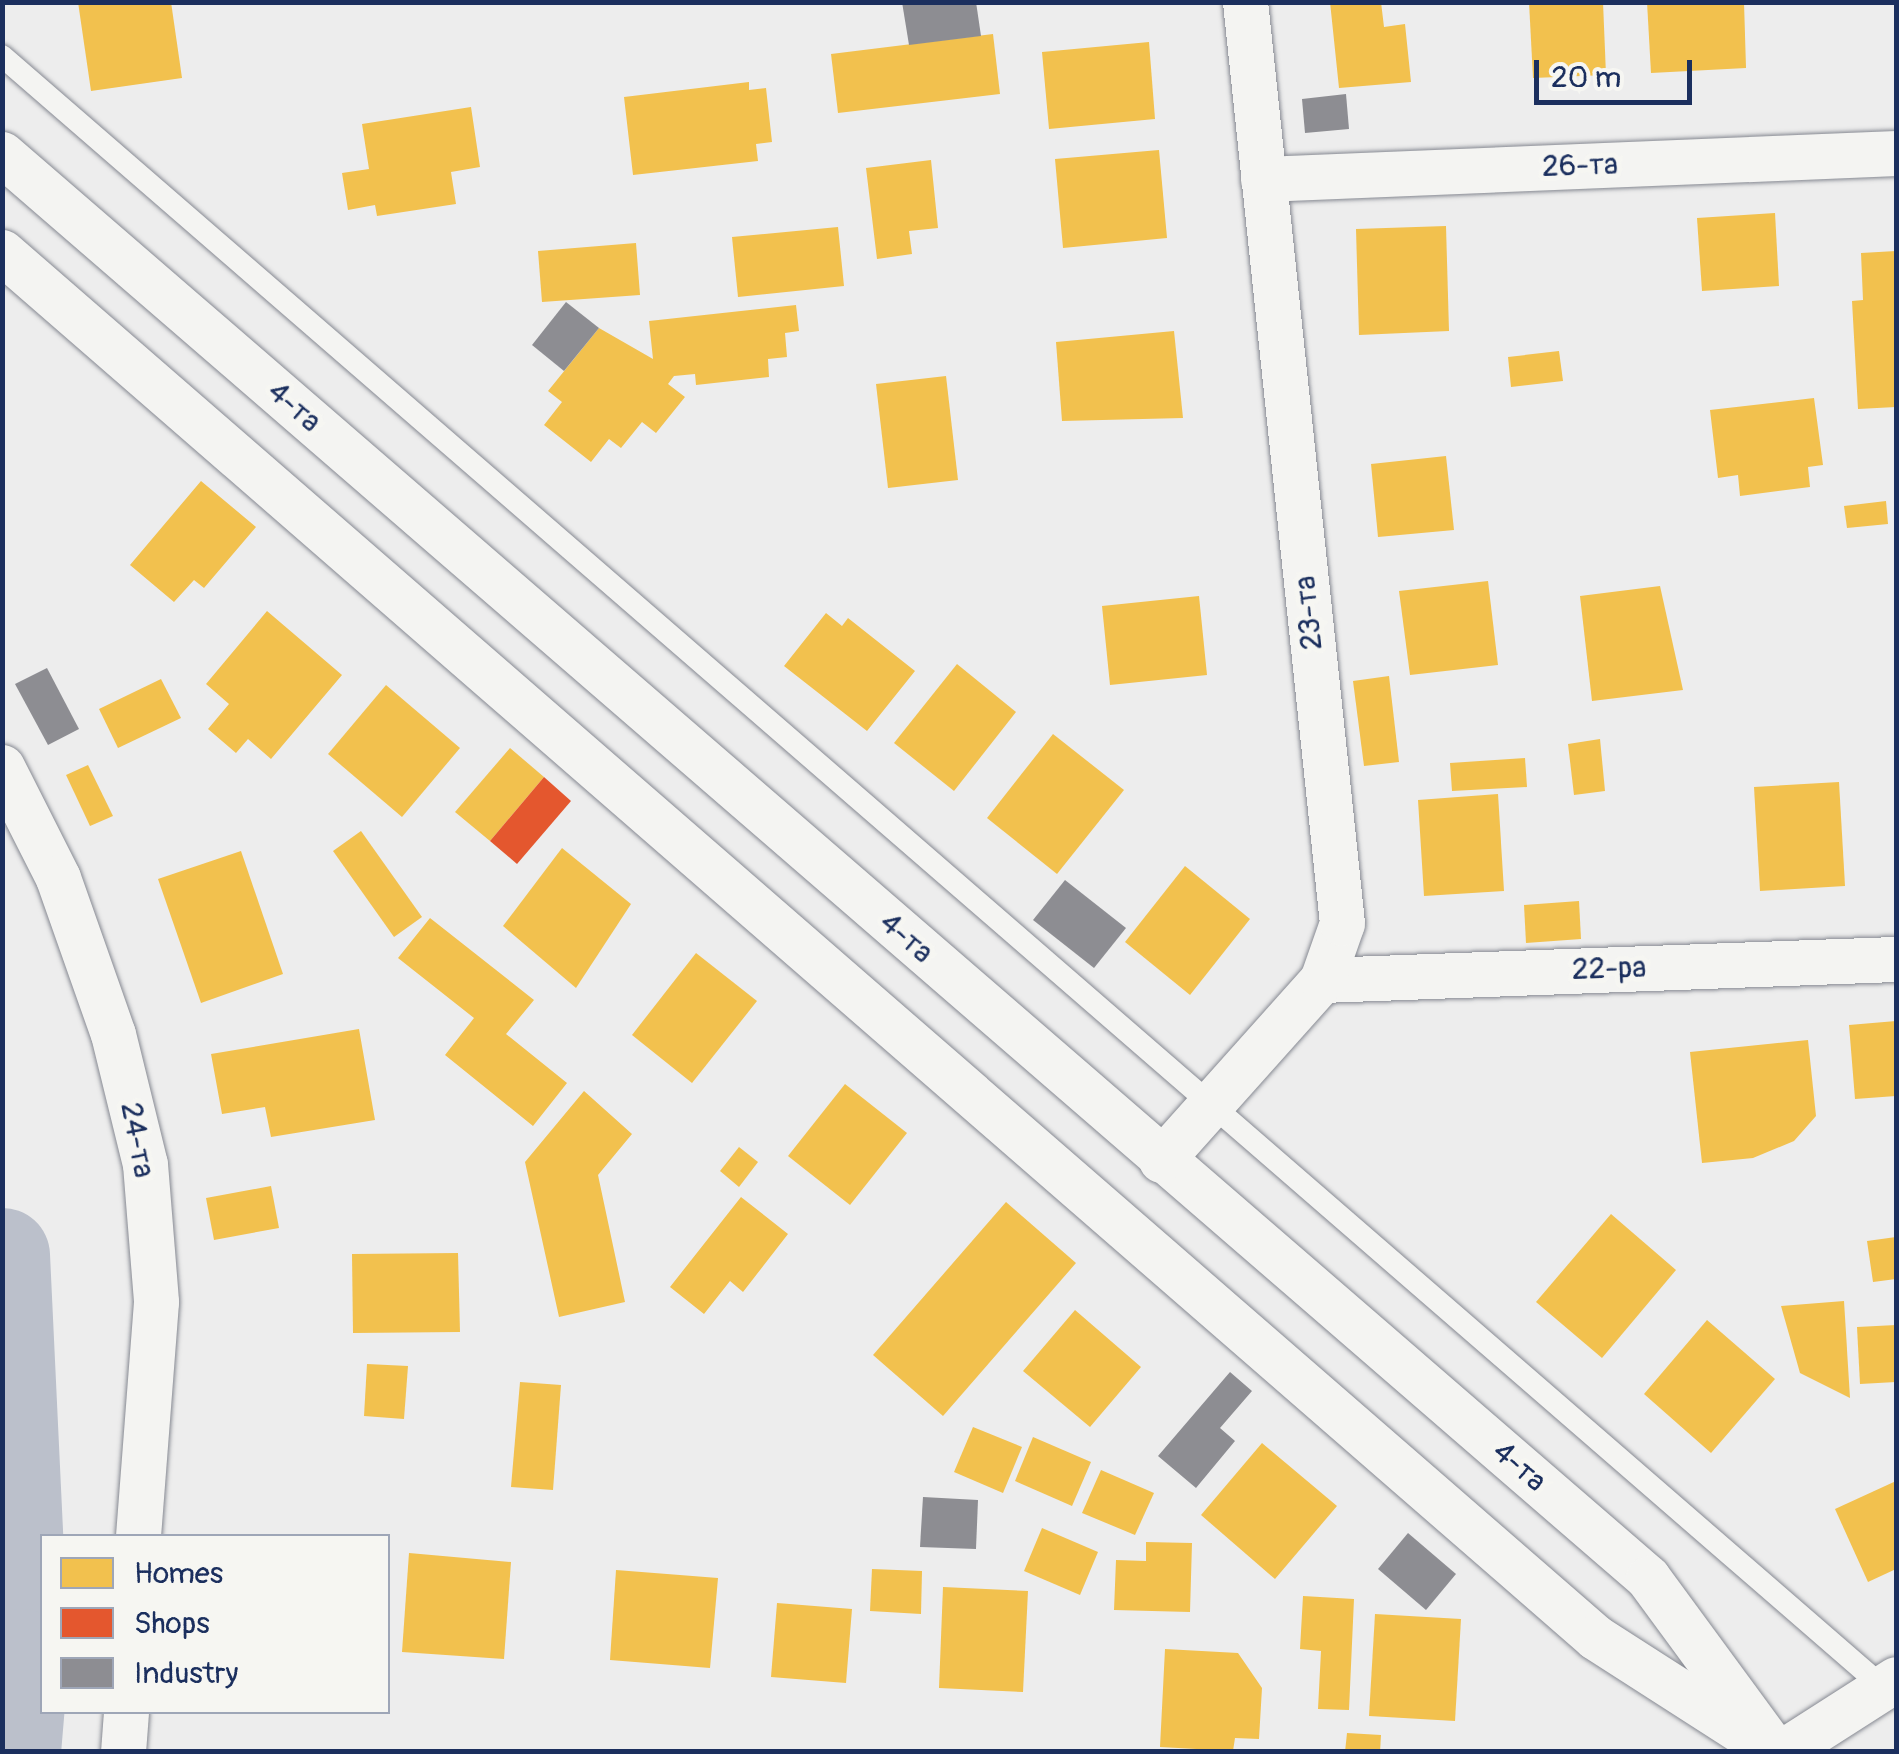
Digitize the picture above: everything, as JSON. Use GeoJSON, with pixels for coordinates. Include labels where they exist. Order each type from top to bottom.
{"type":"FeatureCollection","features":[{"type":"Feature","properties":{"kind":"street","name":"23-та"},"geometry":{"type":"LineString","coordinates":[[1161,1160],[1322,980],[1342,924],[1245,2]]}},
{"type":"Feature","properties":{"kind":"street","name":"4-та"},"geometry":{"type":"LineString","coordinates":[[2,154],[1648,1578],[1777,1752]]}},
{"type":"Feature","properties":{"kind":"street","name":"26-та"},"geometry":{"type":"LineString","coordinates":[[1263,179],[1896,154]]}},
{"type":"Feature","properties":{"kind":"street"},"geometry":{"type":"LineString","coordinates":[[2,252],[1596,1637],[1777,1752],[1889,1682]]}},
{"type":"Feature","properties":{"kind":"street","name":"24-та"},"geometry":{"type":"LineString","coordinates":[[2,767],[58,878],[113,1034],[145,1164],[156,1302],[138,1534]]}},
{"type":"Feature","properties":{"kind":"street","name":"22-ра"},"geometry":{"type":"LineString","coordinates":[[1322,980],[1896,959]]}},
{"type":"Feature","properties":{"kind":"street"},"geometry":{"type":"LineString","coordinates":[[122,1752],[126,1714]]}},
{"type":"Feature","properties":{"kind":"lane"},"geometry":{"type":"LineString","coordinates":[[2,56],[1210,1101],[1889,1682]]}},
{"type":"Feature","properties":{"kind":"building: Homes"},"geometry":{"type":"Polygon","coordinates":[[[78,2],[171,2],[182,78],[91,91],[78,2]]]}},
{"type":"Feature","properties":{"kind":"building: Homes"},"geometry":{"type":"Polygon","coordinates":[[[1330,2],[1381,2],[1384,27],[1405,24],[1411,82],[1339,88],[1330,2]]]}},
{"type":"Feature","properties":{"kind":"building: Homes"},"geometry":{"type":"Polygon","coordinates":[[[1529,2],[1603,2],[1606,75],[1533,78],[1529,2]]]}},
{"type":"Feature","properties":{"kind":"building: Homes"},"geometry":{"type":"Polygon","coordinates":[[[1647,2],[1744,2],[1746,68],[1651,73],[1647,2]]]}},
{"type":"Feature","properties":{"kind":"building: Homes"},"geometry":{"type":"Polygon","coordinates":[[[993,34],[1000,94],[838,113],[831,54],[993,34]]]}},
{"type":"Feature","properties":{"kind":"building: Homes"},"geometry":{"type":"Polygon","coordinates":[[[1149,42],[1155,119],[1049,129],[1042,52],[1149,42]]]}},
{"type":"Feature","properties":{"kind":"building: Homes"},"geometry":{"type":"Polygon","coordinates":[[[749,82],[749,90],[766,88],[772,142],[756,144],[758,161],[633,175],[624,97],[749,82]]]}},
{"type":"Feature","properties":{"kind":"building: Homes"},"geometry":{"type":"Polygon","coordinates":[[[471,107],[480,167],[451,172],[456,204],[377,216],[375,205],[348,210],[342,173],[369,169],[362,124],[471,107]]]}},
{"type":"Feature","properties":{"kind":"building: Homes"},"geometry":{"type":"Polygon","coordinates":[[[1159,150],[1167,238],[1063,248],[1055,159],[1159,150]]]}},
{"type":"Feature","properties":{"kind":"building: Homes"},"geometry":{"type":"Polygon","coordinates":[[[931,160],[938,228],[909,231],[912,254],[877,259],[866,168],[931,160]]]}},
{"type":"Feature","properties":{"kind":"building: Homes"},"geometry":{"type":"Polygon","coordinates":[[[1775,213],[1779,286],[1702,291],[1697,218],[1775,213]]]}},
{"type":"Feature","properties":{"kind":"building: Homes"},"geometry":{"type":"Polygon","coordinates":[[[1446,226],[1449,331],[1359,335],[1356,229],[1446,226]]]}},
{"type":"Feature","properties":{"kind":"building: Homes"},"geometry":{"type":"Polygon","coordinates":[[[838,227],[844,286],[738,297],[732,237],[838,227]]]}},
{"type":"Feature","properties":{"kind":"building: Homes"},"geometry":{"type":"Polygon","coordinates":[[[636,243],[640,295],[542,302],[538,251],[636,243]]]}},
{"type":"Feature","properties":{"kind":"building: Homes"},"geometry":{"type":"Polygon","coordinates":[[[1896,251],[1896,407],[1858,409],[1852,301],[1863,300],[1861,253],[1896,251]]]}},
{"type":"Feature","properties":{"kind":"building: Homes"},"geometry":{"type":"Polygon","coordinates":[[[796,305],[799,331],[785,333],[787,357],[768,359],[769,377],[696,385],[695,374],[674,376],[668,384],[685,397],[656,433],[642,422],[621,448],[609,439],[591,462],[544,425],[562,402],[548,391],[599,328],[653,359],[649,321],[796,305]]]}},
{"type":"Feature","properties":{"kind":"building: Homes"},"geometry":{"type":"Polygon","coordinates":[[[1174,331],[1183,418],[1062,421],[1056,342],[1174,331]]]}},
{"type":"Feature","properties":{"kind":"building: Homes"},"geometry":{"type":"Polygon","coordinates":[[[1559,351],[1563,381],[1511,387],[1508,357],[1559,351]]]}},
{"type":"Feature","properties":{"kind":"building: Homes"},"geometry":{"type":"Polygon","coordinates":[[[946,376],[958,480],[888,488],[876,384],[946,376]]]}},
{"type":"Feature","properties":{"kind":"building: Homes"},"geometry":{"type":"Polygon","coordinates":[[[1814,398],[1823,465],[1808,467],[1810,487],[1740,496],[1738,475],[1718,478],[1710,410],[1814,398]]]}},
{"type":"Feature","properties":{"kind":"building: Homes"},"geometry":{"type":"Polygon","coordinates":[[[1446,456],[1454,530],[1378,537],[1371,464],[1446,456]]]}},
{"type":"Feature","properties":{"kind":"building: Homes"},"geometry":{"type":"Polygon","coordinates":[[[201,481],[256,527],[204,588],[194,580],[174,602],[130,565],[201,481]]]}},
{"type":"Feature","properties":{"kind":"building: Homes"},"geometry":{"type":"Polygon","coordinates":[[[1886,501],[1888,524],[1847,528],[1844,506],[1886,501]]]}},
{"type":"Feature","properties":{"kind":"building: Homes"},"geometry":{"type":"Polygon","coordinates":[[[1488,581],[1498,665],[1410,675],[1399,591],[1488,581]]]}},
{"type":"Feature","properties":{"kind":"building: Homes"},"geometry":{"type":"Polygon","coordinates":[[[1660,586],[1683,690],[1592,701],[1580,596],[1660,586]]]}},
{"type":"Feature","properties":{"kind":"building: Homes"},"geometry":{"type":"Polygon","coordinates":[[[1199,596],[1207,675],[1110,685],[1102,606],[1199,596]]]}},
{"type":"Feature","properties":{"kind":"building: Homes"},"geometry":{"type":"Polygon","coordinates":[[[267,611],[342,675],[271,759],[248,739],[236,753],[208,729],[229,704],[206,684],[267,611]]]}},
{"type":"Feature","properties":{"kind":"building: Homes"},"geometry":{"type":"Polygon","coordinates":[[[826,613],[842,626],[848,618],[915,671],[867,731],[784,666],[826,613]]]}},
{"type":"Feature","properties":{"kind":"building: Homes"},"geometry":{"type":"Polygon","coordinates":[[[957,664],[1016,712],[954,791],[894,743],[957,664]]]}},
{"type":"Feature","properties":{"kind":"building: Homes"},"geometry":{"type":"Polygon","coordinates":[[[1389,676],[1399,762],[1364,766],[1353,681],[1389,676]]]}},
{"type":"Feature","properties":{"kind":"building: Homes"},"geometry":{"type":"Polygon","coordinates":[[[161,679],[181,718],[118,748],[99,709],[161,679]]]}},
{"type":"Feature","properties":{"kind":"building: Homes"},"geometry":{"type":"Polygon","coordinates":[[[386,685],[460,748],[402,817],[328,754],[386,685]]]}},
{"type":"Feature","properties":{"kind":"building: Homes"},"geometry":{"type":"Polygon","coordinates":[[[1053,734],[1124,790],[1057,874],[987,818],[1053,734]]]}},
{"type":"Feature","properties":{"kind":"building: Homes"},"geometry":{"type":"Polygon","coordinates":[[[1600,739],[1605,791],[1574,795],[1568,744],[1600,739]]]}},
{"type":"Feature","properties":{"kind":"building: Homes"},"geometry":{"type":"Polygon","coordinates":[[[510,748],[544,777],[490,841],[455,812],[510,748]]]}},
{"type":"Feature","properties":{"kind":"building: Homes"},"geometry":{"type":"Polygon","coordinates":[[[1525,758],[1527,787],[1452,791],[1450,763],[1525,758]]]}},
{"type":"Feature","properties":{"kind":"building: Homes"},"geometry":{"type":"Polygon","coordinates":[[[88,765],[113,816],[90,826],[66,775],[88,765]]]}},
{"type":"Feature","properties":{"kind":"building: Homes"},"geometry":{"type":"Polygon","coordinates":[[[1839,782],[1845,886],[1760,891],[1754,787],[1839,782]]]}},
{"type":"Feature","properties":{"kind":"building: Homes"},"geometry":{"type":"Polygon","coordinates":[[[1498,794],[1504,891],[1424,896],[1418,800],[1498,794]]]}},
{"type":"Feature","properties":{"kind":"building: Homes"},"geometry":{"type":"Polygon","coordinates":[[[361,831],[422,917],[394,937],[333,851],[361,831]]]}},
{"type":"Feature","properties":{"kind":"building: Homes"},"geometry":{"type":"Polygon","coordinates":[[[562,848],[631,904],[576,988],[503,926],[562,848]]]}},
{"type":"Feature","properties":{"kind":"building: Homes"},"geometry":{"type":"Polygon","coordinates":[[[241,851],[283,974],[201,1003],[158,879],[241,851]]]}},
{"type":"Feature","properties":{"kind":"building: Homes"},"geometry":{"type":"Polygon","coordinates":[[[1185,866],[1250,919],[1190,995],[1125,942],[1185,866]]]}},
{"type":"Feature","properties":{"kind":"building: Homes"},"geometry":{"type":"Polygon","coordinates":[[[1579,901],[1581,939],[1526,943],[1524,905],[1579,901]]]}},
{"type":"Feature","properties":{"kind":"building: Homes"},"geometry":{"type":"Polygon","coordinates":[[[430,918],[534,1000],[506,1034],[567,1083],[533,1126],[445,1055],[474,1018],[398,958],[430,918]]]}},
{"type":"Feature","properties":{"kind":"building: Homes"},"geometry":{"type":"Polygon","coordinates":[[[696,953],[757,1001],[692,1083],[632,1035],[696,953]]]}},
{"type":"Feature","properties":{"kind":"building: Homes"},"geometry":{"type":"Polygon","coordinates":[[[1896,1021],[1896,1096],[1855,1099],[1849,1025],[1896,1021]]]}},
{"type":"Feature","properties":{"kind":"building: Homes"},"geometry":{"type":"Polygon","coordinates":[[[359,1029],[375,1120],[271,1137],[265,1107],[222,1114],[211,1054],[359,1029]]]}},
{"type":"Feature","properties":{"kind":"building: Homes"},"geometry":{"type":"Polygon","coordinates":[[[1808,1040],[1816,1116],[1794,1141],[1753,1158],[1702,1163],[1690,1052],[1808,1040]]]}},
{"type":"Feature","properties":{"kind":"building: Homes"},"geometry":{"type":"Polygon","coordinates":[[[845,1084],[907,1133],[850,1205],[788,1156],[845,1084]]]}},
{"type":"Feature","properties":{"kind":"building: Homes"},"geometry":{"type":"Polygon","coordinates":[[[584,1091],[632,1134],[598,1175],[625,1302],[559,1317],[525,1162],[584,1091]]]}},
{"type":"Feature","properties":{"kind":"building: Homes"},"geometry":{"type":"Polygon","coordinates":[[[739,1147],[758,1162],[739,1187],[720,1171],[739,1147]]]}},
{"type":"Feature","properties":{"kind":"building: Homes"},"geometry":{"type":"Polygon","coordinates":[[[271,1186],[279,1228],[214,1240],[206,1198],[271,1186]]]}},
{"type":"Feature","properties":{"kind":"building: Homes"},"geometry":{"type":"Polygon","coordinates":[[[741,1197],[788,1234],[743,1292],[730,1281],[704,1314],[670,1287],[741,1197]]]}},
{"type":"Feature","properties":{"kind":"building: Homes"},"geometry":{"type":"Polygon","coordinates":[[[1006,1202],[1076,1263],[943,1416],[873,1355],[1006,1202]]]}},
{"type":"Feature","properties":{"kind":"building: Homes"},"geometry":{"type":"Polygon","coordinates":[[[1611,1214],[1676,1270],[1602,1358],[1536,1302],[1611,1214]]]}},
{"type":"Feature","properties":{"kind":"building: Homes"},"geometry":{"type":"Polygon","coordinates":[[[1896,1237],[1896,1279],[1873,1282],[1867,1241],[1896,1237]]]}},
{"type":"Feature","properties":{"kind":"building: Homes"},"geometry":{"type":"Polygon","coordinates":[[[458,1253],[460,1332],[353,1333],[352,1254],[458,1253]]]}},
{"type":"Feature","properties":{"kind":"building: Homes"},"geometry":{"type":"Polygon","coordinates":[[[1844,1301],[1850,1398],[1800,1373],[1781,1306],[1844,1301]]]}},
{"type":"Feature","properties":{"kind":"building: Homes"},"geometry":{"type":"Polygon","coordinates":[[[1075,1310],[1141,1367],[1090,1427],[1023,1371],[1075,1310]]]}},
{"type":"Feature","properties":{"kind":"building: Homes"},"geometry":{"type":"Polygon","coordinates":[[[1707,1320],[1775,1379],[1711,1453],[1644,1394],[1707,1320]]]}},
{"type":"Feature","properties":{"kind":"building: Homes"},"geometry":{"type":"Polygon","coordinates":[[[1896,1325],[1896,1382],[1860,1384],[1857,1327],[1896,1325]]]}},
{"type":"Feature","properties":{"kind":"building: Homes"},"geometry":{"type":"Polygon","coordinates":[[[367,1364],[408,1366],[404,1419],[364,1416],[367,1364]]]}},
{"type":"Feature","properties":{"kind":"building: Homes"},"geometry":{"type":"Polygon","coordinates":[[[520,1382],[561,1385],[553,1490],[511,1487],[520,1382]]]}},
{"type":"Feature","properties":{"kind":"building: Homes"},"geometry":{"type":"Polygon","coordinates":[[[973,1427],[1022,1447],[1003,1493],[954,1472],[973,1427]]]}},
{"type":"Feature","properties":{"kind":"building: Homes"},"geometry":{"type":"Polygon","coordinates":[[[1033,1437],[1091,1462],[1072,1506],[1015,1481],[1033,1437]]]}},
{"type":"Feature","properties":{"kind":"building: Homes"},"geometry":{"type":"Polygon","coordinates":[[[1262,1443],[1337,1506],[1275,1579],[1201,1515],[1262,1443]]]}},
{"type":"Feature","properties":{"kind":"building: Homes"},"geometry":{"type":"Polygon","coordinates":[[[1101,1470],[1154,1493],[1135,1535],[1082,1513],[1101,1470]]]}},
{"type":"Feature","properties":{"kind":"building: Homes"},"geometry":{"type":"Polygon","coordinates":[[[1896,1481],[1896,1569],[1868,1582],[1835,1509],[1896,1481]]]}},
{"type":"Feature","properties":{"kind":"building: Homes"},"geometry":{"type":"Polygon","coordinates":[[[1042,1528],[1098,1552],[1080,1595],[1024,1571],[1042,1528]]]}},
{"type":"Feature","properties":{"kind":"building: Homes"},"geometry":{"type":"Polygon","coordinates":[[[1146,1542],[1192,1543],[1190,1612],[1114,1610],[1116,1560],[1146,1561],[1146,1542]]]}},
{"type":"Feature","properties":{"kind":"building: Homes"},"geometry":{"type":"Polygon","coordinates":[[[409,1553],[511,1562],[504,1659],[402,1652],[409,1553]]]}},
{"type":"Feature","properties":{"kind":"building: Homes"},"geometry":{"type":"Polygon","coordinates":[[[872,1569],[922,1571],[921,1614],[870,1611],[872,1569]]]}},
{"type":"Feature","properties":{"kind":"building: Homes"},"geometry":{"type":"Polygon","coordinates":[[[616,1570],[718,1578],[710,1668],[610,1660],[616,1570]]]}},
{"type":"Feature","properties":{"kind":"building: Homes"},"geometry":{"type":"Polygon","coordinates":[[[943,1587],[1028,1591],[1023,1692],[939,1688],[943,1587]]]}},
{"type":"Feature","properties":{"kind":"building: Homes"},"geometry":{"type":"Polygon","coordinates":[[[1303,1596],[1354,1599],[1349,1710],[1318,1709],[1321,1651],[1300,1649],[1303,1596]]]}},
{"type":"Feature","properties":{"kind":"building: Homes"},"geometry":{"type":"Polygon","coordinates":[[[777,1603],[852,1609],[846,1683],[771,1677],[777,1603]]]}},
{"type":"Feature","properties":{"kind":"building: Homes"},"geometry":{"type":"Polygon","coordinates":[[[1375,1614],[1461,1619],[1455,1721],[1369,1716],[1375,1614]]]}},
{"type":"Feature","properties":{"kind":"building: Homes"},"geometry":{"type":"Polygon","coordinates":[[[1165,1649],[1238,1653],[1262,1688],[1259,1739],[1235,1738],[1233,1751],[1160,1747],[1165,1649]]]}},
{"type":"Feature","properties":{"kind":"building: Homes"},"geometry":{"type":"Polygon","coordinates":[[[1347,1733],[1381,1735],[1380,1752],[1345,1752],[1347,1733]]]}},
{"type":"Feature","properties":{"kind":"building: Shops"},"geometry":{"type":"Polygon","coordinates":[[[544,777],[571,801],[517,864],[490,841],[544,777]]]}},
{"type":"Feature","properties":{"kind":"building: Industry"},"geometry":{"type":"Polygon","coordinates":[[[902,2],[976,2],[981,36],[909,45],[902,2]]]}},
{"type":"Feature","properties":{"kind":"building: Industry"},"geometry":{"type":"Polygon","coordinates":[[[1346,94],[1349,129],[1305,133],[1302,99],[1346,94]]]}},
{"type":"Feature","properties":{"kind":"building: Industry"},"geometry":{"type":"Polygon","coordinates":[[[566,302],[599,328],[564,371],[532,345],[566,302]]]}},
{"type":"Feature","properties":{"kind":"building: Industry"},"geometry":{"type":"Polygon","coordinates":[[[47,668],[79,729],[48,745],[15,684],[47,668]]]}},
{"type":"Feature","properties":{"kind":"building: Industry"},"geometry":{"type":"Polygon","coordinates":[[[1065,880],[1126,928],[1094,968],[1033,920],[1065,880]]]}},
{"type":"Feature","properties":{"kind":"building: Industry"},"geometry":{"type":"Polygon","coordinates":[[[1230,1372],[1252,1391],[1220,1428],[1235,1441],[1196,1488],[1158,1456],[1230,1372]]]}},
{"type":"Feature","properties":{"kind":"building: Industry"},"geometry":{"type":"Polygon","coordinates":[[[923,1497],[978,1500],[976,1549],[920,1547],[923,1497]]]}},
{"type":"Feature","properties":{"kind":"building: Industry"},"geometry":{"type":"Polygon","coordinates":[[[1408,1533],[1456,1574],[1426,1610],[1378,1569],[1408,1533]]]}},
{"type":"Feature","properties":{"kind":"waterway"},"geometry":{"type":"LineString","coordinates":[[2,1255],[21,1656],[13,1752]]}}]}
